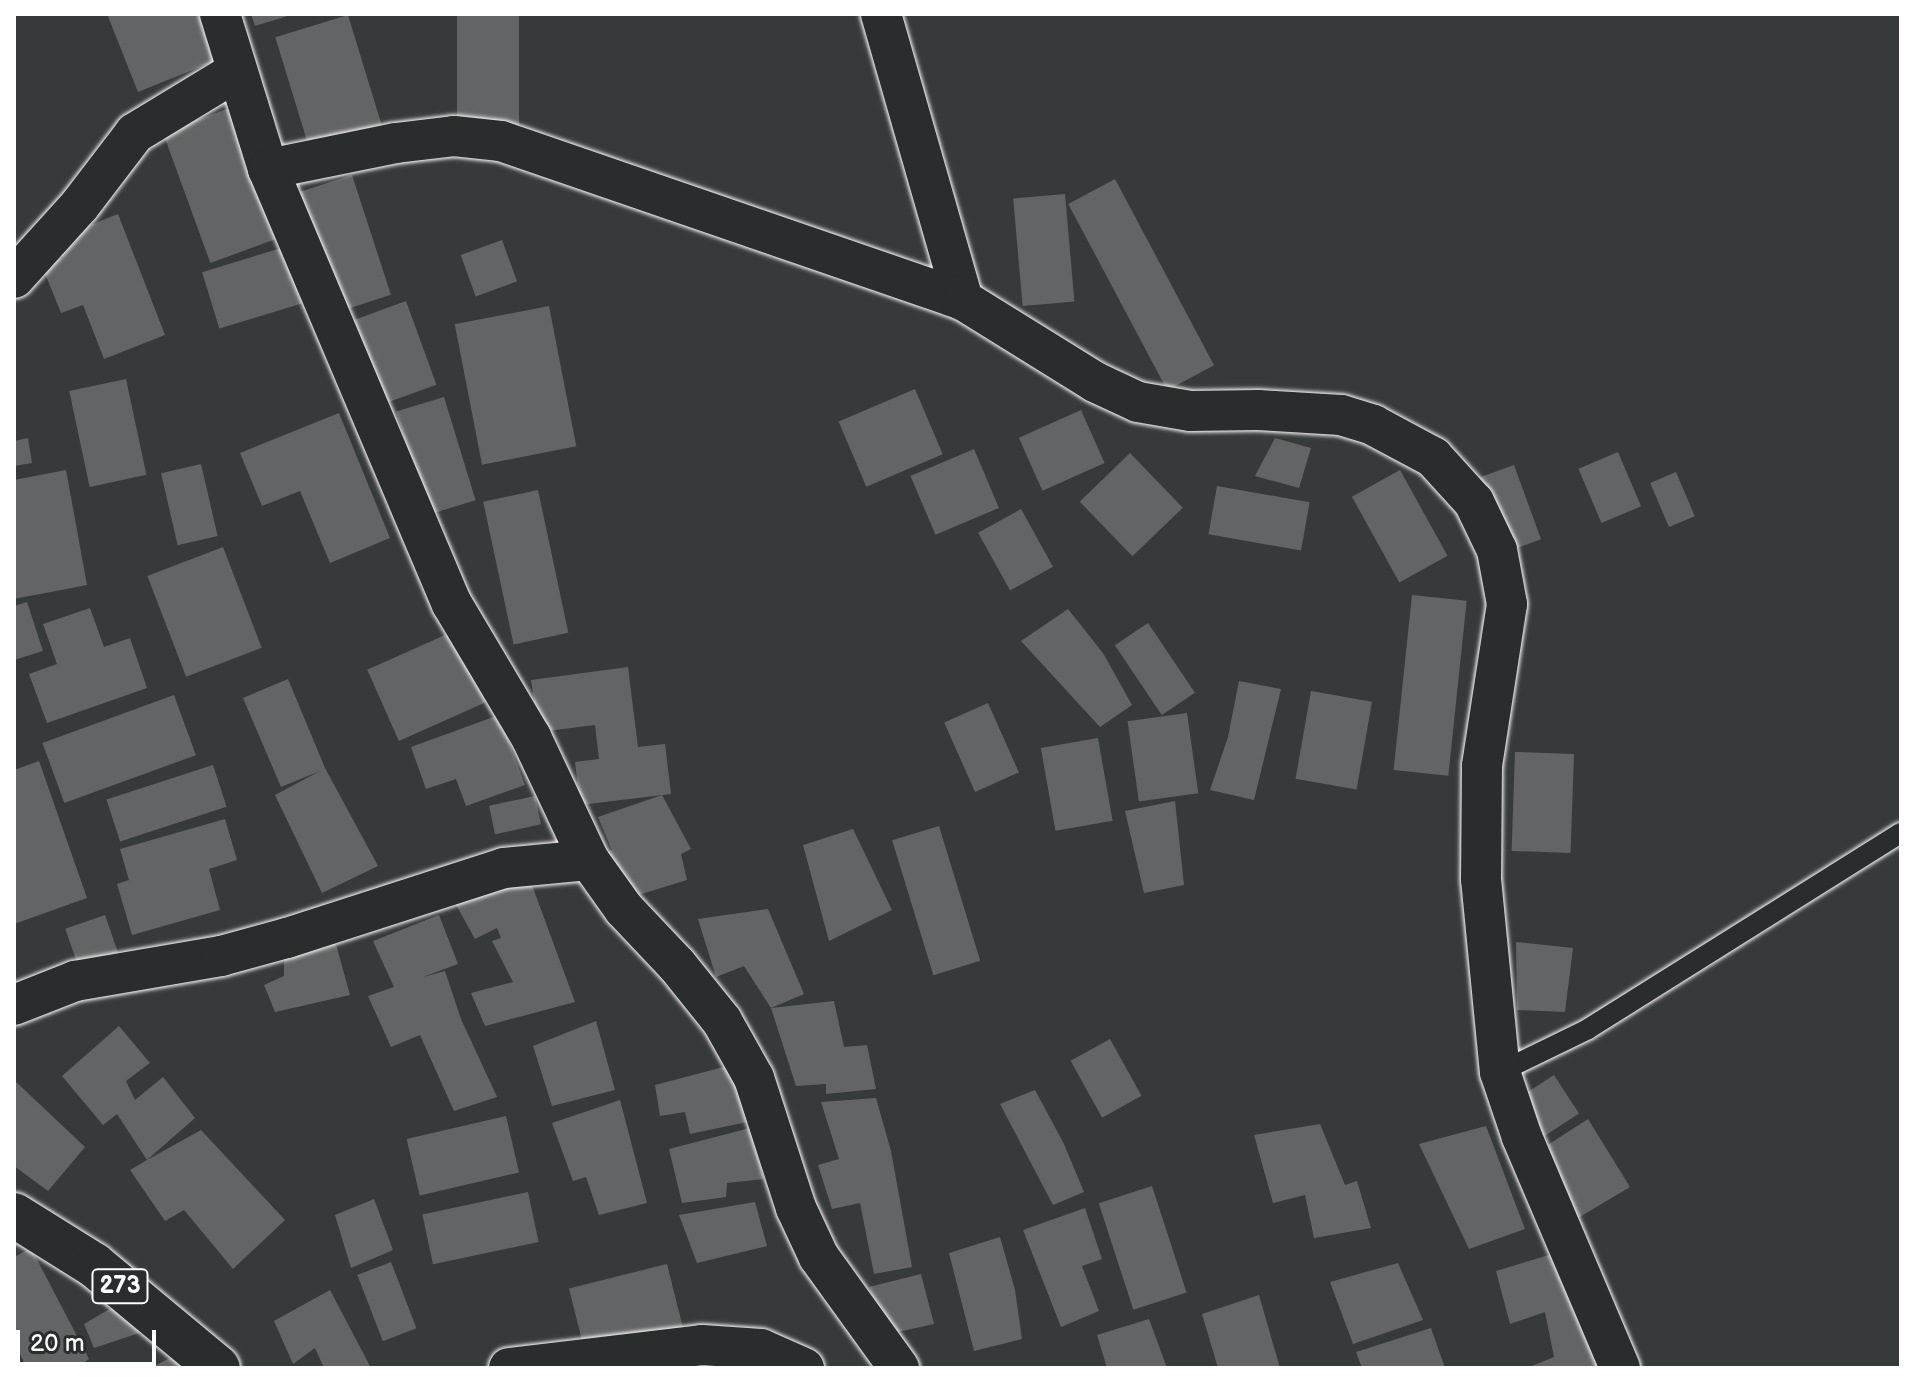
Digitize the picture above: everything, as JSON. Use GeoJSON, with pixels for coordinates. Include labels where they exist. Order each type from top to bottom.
{"type":"FeatureCollection","features":[{"type":"Feature","properties":{"kind":"main road","name":"273"},"geometry":{"type":"LineString","coordinates":[[14,1215],[94,1265],[218,1368]]}},
{"type":"Feature","properties":{"kind":"street"},"geometry":{"type":"LineString","coordinates":[[220,14],[268,169],[452,604],[531,737],[589,860],[624,909],[677,965],[722,1021],[754,1078],[796,1208],[819,1257],[899,1368]]}},
{"type":"Feature","properties":{"kind":"street"},"geometry":{"type":"LineString","coordinates":[[881,14],[963,300]]}},
{"type":"Feature","properties":{"kind":"street"},"geometry":{"type":"LineString","coordinates":[[14,278],[80,205],[135,133],[237,71]]}},
{"type":"Feature","properties":{"kind":"street"},"geometry":{"type":"LineString","coordinates":[[268,169],[396,143],[454,136],[501,141],[963,300],[1095,382],[1138,402],[1190,411],[1258,410],[1341,415],[1373,425],[1433,457],[1474,502],[1497,550],[1507,604],[1482,766],[1481,879],[1500,1072],[1522,1137],[1620,1368]]}},
{"type":"Feature","properties":{"kind":"street"},"geometry":{"type":"LineString","coordinates":[[14,1005],[75,981],[221,956],[287,938],[504,868],[589,860]]}},
{"type":"Feature","properties":{"kind":"street"},"geometry":{"type":"LineString","coordinates":[[509,1368],[702,1345],[761,1349],[804,1368]]}},
{"type":"Feature","properties":{"kind":"lane"},"geometry":{"type":"LineString","coordinates":[[1500,1072],[1588,1029],[1901,833]]}},
{"type":"Feature","properties":{"kind":"building"},"geometry":{"type":"Polygon","coordinates":[[[107,14],[204,14],[222,58],[138,92],[107,14]]]}},
{"type":"Feature","properties":{"kind":"building"},"geometry":{"type":"Polygon","coordinates":[[[251,14],[291,14],[291,15],[255,26],[251,14]]]}},
{"type":"Feature","properties":{"kind":"building"},"geometry":{"type":"Polygon","coordinates":[[[457,14],[519,14],[519,130],[457,130],[457,14]]]}},
{"type":"Feature","properties":{"kind":"building"},"geometry":{"type":"Polygon","coordinates":[[[348,15],[384,134],[312,156],[275,37],[348,15]]]}},
{"type":"Feature","properties":{"kind":"building"},"geometry":{"type":"Polygon","coordinates":[[[238,105],[286,236],[210,263],[163,132],[238,105]]]}},
{"type":"Feature","properties":{"kind":"building"},"geometry":{"type":"Polygon","coordinates":[[[352,175],[391,295],[339,312],[300,192],[352,175]]]}},
{"type":"Feature","properties":{"kind":"building"},"geometry":{"type":"Polygon","coordinates":[[[1115,179],[1214,365],[1167,390],[1068,204],[1115,179]]]}},
{"type":"Feature","properties":{"kind":"building"},"geometry":{"type":"Polygon","coordinates":[[[1065,194],[1074,302],[1023,306],[1013,199],[1065,194]]]}},
{"type":"Feature","properties":{"kind":"building"},"geometry":{"type":"Polygon","coordinates":[[[118,214],[165,335],[104,359],[83,305],[61,313],[42,266],[63,258],[55,239],[118,214]]]}},
{"type":"Feature","properties":{"kind":"building"},"geometry":{"type":"Polygon","coordinates":[[[502,240],[517,281],[476,296],[461,255],[502,240]]]}},
{"type":"Feature","properties":{"kind":"building"},"geometry":{"type":"Polygon","coordinates":[[[291,245],[308,301],[219,329],[202,272],[291,245]]]}},
{"type":"Feature","properties":{"kind":"building"},"geometry":{"type":"Polygon","coordinates":[[[406,301],[436,385],[381,405],[351,321],[406,301]]]}},
{"type":"Feature","properties":{"kind":"building"},"geometry":{"type":"Polygon","coordinates":[[[549,306],[576,446],[482,465],[455,324],[549,306]]]}},
{"type":"Feature","properties":{"kind":"building"},"geometry":{"type":"Polygon","coordinates":[[[126,379],[146,475],[90,487],[69,391],[126,379]]]}},
{"type":"Feature","properties":{"kind":"building"},"geometry":{"type":"Polygon","coordinates":[[[915,389],[943,454],[866,487],[839,421],[915,389]]]}},
{"type":"Feature","properties":{"kind":"building"},"geometry":{"type":"Polygon","coordinates":[[[444,397],[476,500],[428,515],[396,412],[444,397]]]}},
{"type":"Feature","properties":{"kind":"building"},"geometry":{"type":"Polygon","coordinates":[[[1081,410],[1105,463],[1042,491],[1019,438],[1081,410]]]}},
{"type":"Feature","properties":{"kind":"building"},"geometry":{"type":"Polygon","coordinates":[[[339,413],[390,538],[330,563],[300,491],[262,506],[240,453],[339,413]]]}},
{"type":"Feature","properties":{"kind":"building"},"geometry":{"type":"Polygon","coordinates":[[[28,438],[32,463],[14,466],[14,441],[28,438]]]}},
{"type":"Feature","properties":{"kind":"building"},"geometry":{"type":"Polygon","coordinates":[[[1275,438],[1311,448],[1299,488],[1255,476],[1275,438]]]}},
{"type":"Feature","properties":{"kind":"building"},"geometry":{"type":"Polygon","coordinates":[[[974,449],[999,508],[935,535],[910,476],[974,449]]]}},
{"type":"Feature","properties":{"kind":"building"},"geometry":{"type":"Polygon","coordinates":[[[1618,452],[1641,506],[1601,523],[1578,469],[1618,452]]]}},
{"type":"Feature","properties":{"kind":"building"},"geometry":{"type":"Polygon","coordinates":[[[1130,453],[1183,508],[1132,556],[1080,502],[1130,453]]]}},
{"type":"Feature","properties":{"kind":"building"},"geometry":{"type":"Polygon","coordinates":[[[201,464],[218,536],[178,545],[161,473],[201,464]]]}},
{"type":"Feature","properties":{"kind":"building"},"geometry":{"type":"Polygon","coordinates":[[[1514,465],[1541,539],[1504,553],[1477,478],[1514,465]]]}},
{"type":"Feature","properties":{"kind":"building"},"geometry":{"type":"Polygon","coordinates":[[[66,470],[87,585],[14,599],[14,480],[66,470]]]}},
{"type":"Feature","properties":{"kind":"building"},"geometry":{"type":"Polygon","coordinates":[[[1400,470],[1448,556],[1399,582],[1352,497],[1400,470]]]}},
{"type":"Feature","properties":{"kind":"building"},"geometry":{"type":"Polygon","coordinates":[[[1676,472],[1695,516],[1669,527],[1650,483],[1676,472]]]}},
{"type":"Feature","properties":{"kind":"building"},"geometry":{"type":"Polygon","coordinates":[[[1217,486],[1310,502],[1301,551],[1208,534],[1217,486]]]}},
{"type":"Feature","properties":{"kind":"building"},"geometry":{"type":"Polygon","coordinates":[[[538,490],[568,633],[514,644],[483,502],[538,490]]]}},
{"type":"Feature","properties":{"kind":"building"},"geometry":{"type":"Polygon","coordinates":[[[1021,509],[1053,567],[1010,590],[978,533],[1021,509]]]}},
{"type":"Feature","properties":{"kind":"building"},"geometry":{"type":"Polygon","coordinates":[[[223,547],[262,648],[186,677],[147,576],[223,547]]]}},
{"type":"Feature","properties":{"kind":"building"},"geometry":{"type":"Polygon","coordinates":[[[1412,595],[1467,601],[1448,776],[1394,770],[1412,595]]]}},
{"type":"Feature","properties":{"kind":"building"},"geometry":{"type":"Polygon","coordinates":[[[27,602],[43,651],[14,660],[14,606],[27,602]]]}},
{"type":"Feature","properties":{"kind":"building"},"geometry":{"type":"Polygon","coordinates":[[[90,608],[104,647],[130,638],[147,688],[47,723],[29,674],[57,664],[43,624],[90,608]]]}},
{"type":"Feature","properties":{"kind":"building"},"geometry":{"type":"Polygon","coordinates":[[[1068,609],[1103,653],[1132,705],[1100,727],[1021,641],[1068,609]]]}},
{"type":"Feature","properties":{"kind":"building"},"geometry":{"type":"Polygon","coordinates":[[[1148,623],[1195,693],[1162,715],[1115,645],[1148,623]]]}},
{"type":"Feature","properties":{"kind":"building"},"geometry":{"type":"Polygon","coordinates":[[[454,631],[486,702],[399,741],[367,670],[454,631]]]}},
{"type":"Feature","properties":{"kind":"building"},"geometry":{"type":"Polygon","coordinates":[[[628,667],[638,747],[665,744],[671,794],[580,805],[575,762],[599,759],[595,725],[539,732],[531,680],[628,667]]]}},
{"type":"Feature","properties":{"kind":"building"},"geometry":{"type":"Polygon","coordinates":[[[288,679],[325,768],[378,866],[322,893],[275,795],[320,771],[281,787],[243,698],[288,679]]]}},
{"type":"Feature","properties":{"kind":"building"},"geometry":{"type":"Polygon","coordinates":[[[1239,681],[1281,689],[1254,800],[1210,790],[1228,737],[1239,681]]]}},
{"type":"Feature","properties":{"kind":"building"},"geometry":{"type":"Polygon","coordinates":[[[1311,691],[1372,702],[1357,789],[1296,779],[1311,691]]]}},
{"type":"Feature","properties":{"kind":"building"},"geometry":{"type":"Polygon","coordinates":[[[174,695],[196,755],[64,803],[42,743],[174,695]]]}},
{"type":"Feature","properties":{"kind":"building"},"geometry":{"type":"Polygon","coordinates":[[[988,703],[1019,772],[975,792],[944,723],[988,703]]]}},
{"type":"Feature","properties":{"kind":"building"},"geometry":{"type":"Polygon","coordinates":[[[1187,713],[1198,793],[1139,802],[1128,721],[1187,713]]]}},
{"type":"Feature","properties":{"kind":"building"},"geometry":{"type":"Polygon","coordinates":[[[499,715],[525,785],[466,806],[456,779],[426,789],[411,747],[499,715]]]}},
{"type":"Feature","properties":{"kind":"building"},"geometry":{"type":"Polygon","coordinates":[[[1098,738],[1113,821],[1055,831],[1041,748],[1098,738]]]}},
{"type":"Feature","properties":{"kind":"building"},"geometry":{"type":"Polygon","coordinates":[[[1515,752],[1574,754],[1571,853],[1512,851],[1515,752]]]}},
{"type":"Feature","properties":{"kind":"building"},"geometry":{"type":"Polygon","coordinates":[[[39,761],[87,898],[14,924],[14,770],[39,761]]]}},
{"type":"Feature","properties":{"kind":"building"},"geometry":{"type":"Polygon","coordinates":[[[213,765],[227,807],[120,841],[106,800],[213,765]]]}},
{"type":"Feature","properties":{"kind":"building"},"geometry":{"type":"Polygon","coordinates":[[[662,795],[691,849],[681,854],[687,880],[635,896],[626,876],[615,876],[601,855],[612,850],[598,817],[662,795]]]}},
{"type":"Feature","properties":{"kind":"building"},"geometry":{"type":"Polygon","coordinates":[[[535,796],[541,824],[495,834],[489,806],[535,796]]]}},
{"type":"Feature","properties":{"kind":"building"},"geometry":{"type":"Polygon","coordinates":[[[1175,801],[1184,885],[1144,893],[1125,811],[1175,801]]]}},
{"type":"Feature","properties":{"kind":"building"},"geometry":{"type":"Polygon","coordinates":[[[225,819],[237,860],[209,869],[220,910],[132,935],[117,884],[129,880],[120,849],[225,819]]]}},
{"type":"Feature","properties":{"kind":"building"},"geometry":{"type":"Polygon","coordinates":[[[939,826],[980,961],[933,975],[892,840],[939,826]]]}},
{"type":"Feature","properties":{"kind":"building"},"geometry":{"type":"Polygon","coordinates":[[[853,829],[892,910],[829,941],[803,845],[853,829]]]}},
{"type":"Feature","properties":{"kind":"building"},"geometry":{"type":"Polygon","coordinates":[[[529,877],[575,1002],[485,1026],[471,993],[513,982],[492,941],[501,938],[497,928],[475,939],[454,901],[529,877]]]}},
{"type":"Feature","properties":{"kind":"building"},"geometry":{"type":"Polygon","coordinates":[[[768,909],[804,994],[771,1008],[744,966],[716,977],[698,919],[768,909]]]}},
{"type":"Feature","properties":{"kind":"building"},"geometry":{"type":"Polygon","coordinates":[[[105,915],[122,965],[83,979],[65,929],[105,915]]]}},
{"type":"Feature","properties":{"kind":"building"},"geometry":{"type":"Polygon","coordinates":[[[439,915],[458,964],[423,977],[445,971],[461,1019],[497,1097],[454,1111],[420,1035],[391,1047],[368,996],[394,987],[373,941],[439,915]]]}},
{"type":"Feature","properties":{"kind":"building"},"geometry":{"type":"Polygon","coordinates":[[[334,937],[350,995],[275,1012],[264,985],[284,976],[284,955],[334,937]]]}},
{"type":"Feature","properties":{"kind":"building"},"geometry":{"type":"Polygon","coordinates":[[[1516,942],[1573,948],[1565,1012],[1517,1010],[1516,942]]]}},
{"type":"Feature","properties":{"kind":"building"},"geometry":{"type":"Polygon","coordinates":[[[834,1001],[844,1047],[867,1045],[876,1089],[826,1094],[826,1084],[796,1086],[771,1008],[834,1001]]]}},
{"type":"Feature","properties":{"kind":"building"},"geometry":{"type":"Polygon","coordinates":[[[596,1021],[615,1090],[552,1106],[533,1046],[596,1021]]]}},
{"type":"Feature","properties":{"kind":"building"},"geometry":{"type":"Polygon","coordinates":[[[119,1026],[150,1063],[126,1081],[135,1100],[163,1077],[195,1118],[147,1160],[117,1114],[103,1125],[62,1076],[119,1026]]]}},
{"type":"Feature","properties":{"kind":"building"},"geometry":{"type":"Polygon","coordinates":[[[1110,1039],[1142,1096],[1102,1118],[1071,1061],[1110,1039]]]}},
{"type":"Feature","properties":{"kind":"building"},"geometry":{"type":"Polygon","coordinates":[[[731,1065],[752,1121],[690,1134],[685,1112],[660,1116],[655,1085],[731,1065]]]}},
{"type":"Feature","properties":{"kind":"building"},"geometry":{"type":"Polygon","coordinates":[[[1554,1075],[1579,1114],[1544,1136],[1519,1098],[1554,1075]]]}},
{"type":"Feature","properties":{"kind":"building"},"geometry":{"type":"Polygon","coordinates":[[[14,1080],[85,1147],[48,1191],[14,1166],[14,1080]]]}},
{"type":"Feature","properties":{"kind":"building"},"geometry":{"type":"Polygon","coordinates":[[[1035,1090],[1064,1144],[1084,1192],[1053,1205],[1000,1104],[1035,1090]]]}},
{"type":"Feature","properties":{"kind":"building"},"geometry":{"type":"Polygon","coordinates":[[[876,1098],[891,1151],[912,1267],[874,1274],[860,1203],[832,1209],[818,1165],[839,1159],[821,1102],[876,1098]]]}},
{"type":"Feature","properties":{"kind":"building"},"geometry":{"type":"Polygon","coordinates":[[[620,1100],[647,1203],[599,1215],[586,1177],[573,1181],[552,1123],[620,1100]]]}},
{"type":"Feature","properties":{"kind":"building"},"geometry":{"type":"Polygon","coordinates":[[[506,1116],[519,1173],[420,1195],[407,1139],[506,1116]]]}},
{"type":"Feature","properties":{"kind":"building"},"geometry":{"type":"Polygon","coordinates":[[[1588,1119],[1630,1187],[1573,1221],[1546,1174],[1558,1169],[1546,1146],[1588,1119]]]}},
{"type":"Feature","properties":{"kind":"building"},"geometry":{"type":"Polygon","coordinates":[[[1320,1124],[1345,1185],[1357,1181],[1371,1228],[1314,1238],[1305,1195],[1273,1203],[1254,1135],[1320,1124]]]}},
{"type":"Feature","properties":{"kind":"building"},"geometry":{"type":"Polygon","coordinates":[[[1486,1126],[1525,1229],[1469,1249],[1419,1144],[1486,1126]]]}},
{"type":"Feature","properties":{"kind":"building"},"geometry":{"type":"Polygon","coordinates":[[[750,1128],[764,1179],[727,1183],[726,1197],[682,1203],[669,1149],[750,1128]]]}},
{"type":"Feature","properties":{"kind":"building"},"geometry":{"type":"Polygon","coordinates":[[[201,1130],[285,1220],[233,1269],[184,1210],[165,1221],[130,1170],[201,1130]]]}},
{"type":"Feature","properties":{"kind":"building"},"geometry":{"type":"Polygon","coordinates":[[[1152,1186],[1187,1293],[1133,1310],[1099,1203],[1152,1186]]]}},
{"type":"Feature","properties":{"kind":"building"},"geometry":{"type":"Polygon","coordinates":[[[528,1192],[539,1242],[433,1264],[422,1214],[528,1192]]]}},
{"type":"Feature","properties":{"kind":"building"},"geometry":{"type":"Polygon","coordinates":[[[374,1199],[393,1250],[351,1268],[335,1215],[374,1199]]]}},
{"type":"Feature","properties":{"kind":"building"},"geometry":{"type":"Polygon","coordinates":[[[755,1202],[767,1246],[697,1263],[679,1215],[755,1202]]]}},
{"type":"Feature","properties":{"kind":"building"},"geometry":{"type":"Polygon","coordinates":[[[1085,1208],[1102,1259],[1082,1266],[1099,1311],[1061,1327],[1023,1230],[1085,1208]]]}},
{"type":"Feature","properties":{"kind":"building"},"geometry":{"type":"Polygon","coordinates":[[[1000,1237],[1015,1290],[1022,1339],[974,1351],[949,1253],[1000,1237]]]}},
{"type":"Feature","properties":{"kind":"building"},"geometry":{"type":"Polygon","coordinates":[[[31,1248],[89,1359],[76,1368],[27,1368],[14,1342],[14,1257],[31,1248]]]}},
{"type":"Feature","properties":{"kind":"building"},"geometry":{"type":"Polygon","coordinates":[[[1549,1255],[1561,1263],[1607,1368],[1527,1368],[1554,1357],[1545,1312],[1510,1324],[1496,1271],[1549,1255]]]}},
{"type":"Feature","properties":{"kind":"building"},"geometry":{"type":"Polygon","coordinates":[[[391,1262],[416,1328],[383,1341],[357,1275],[391,1262]]]}},
{"type":"Feature","properties":{"kind":"building"},"geometry":{"type":"Polygon","coordinates":[[[1398,1263],[1423,1320],[1353,1344],[1330,1282],[1398,1263]]]}},
{"type":"Feature","properties":{"kind":"building"},"geometry":{"type":"Polygon","coordinates":[[[667,1264],[684,1334],[586,1358],[569,1288],[667,1264]]]}},
{"type":"Feature","properties":{"kind":"building"},"geometry":{"type":"Polygon","coordinates":[[[921,1274],[934,1324],[889,1334],[869,1287],[921,1274]]]}},
{"type":"Feature","properties":{"kind":"building"},"geometry":{"type":"Polygon","coordinates":[[[330,1290],[371,1368],[324,1368],[315,1348],[293,1364],[274,1321],[330,1290]]]}},
{"type":"Feature","properties":{"kind":"building"},"geometry":{"type":"Polygon","coordinates":[[[1259,1295],[1280,1368],[1218,1368],[1202,1314],[1259,1295]]]}},
{"type":"Feature","properties":{"kind":"building"},"geometry":{"type":"Polygon","coordinates":[[[123,1301],[145,1331],[94,1348],[84,1324],[123,1301]]]}},
{"type":"Feature","properties":{"kind":"building"},"geometry":{"type":"Polygon","coordinates":[[[1149,1319],[1167,1368],[1107,1368],[1097,1335],[1149,1319]]]}},
{"type":"Feature","properties":{"kind":"building"},"geometry":{"type":"Polygon","coordinates":[[[1431,1328],[1445,1368],[1362,1368],[1356,1352],[1431,1328]]]}},
{"type":"Feature","properties":{"kind":"building"},"geometry":{"type":"Polygon","coordinates":[[[180,1353],[194,1368],[150,1368],[180,1353]]]}}]}
